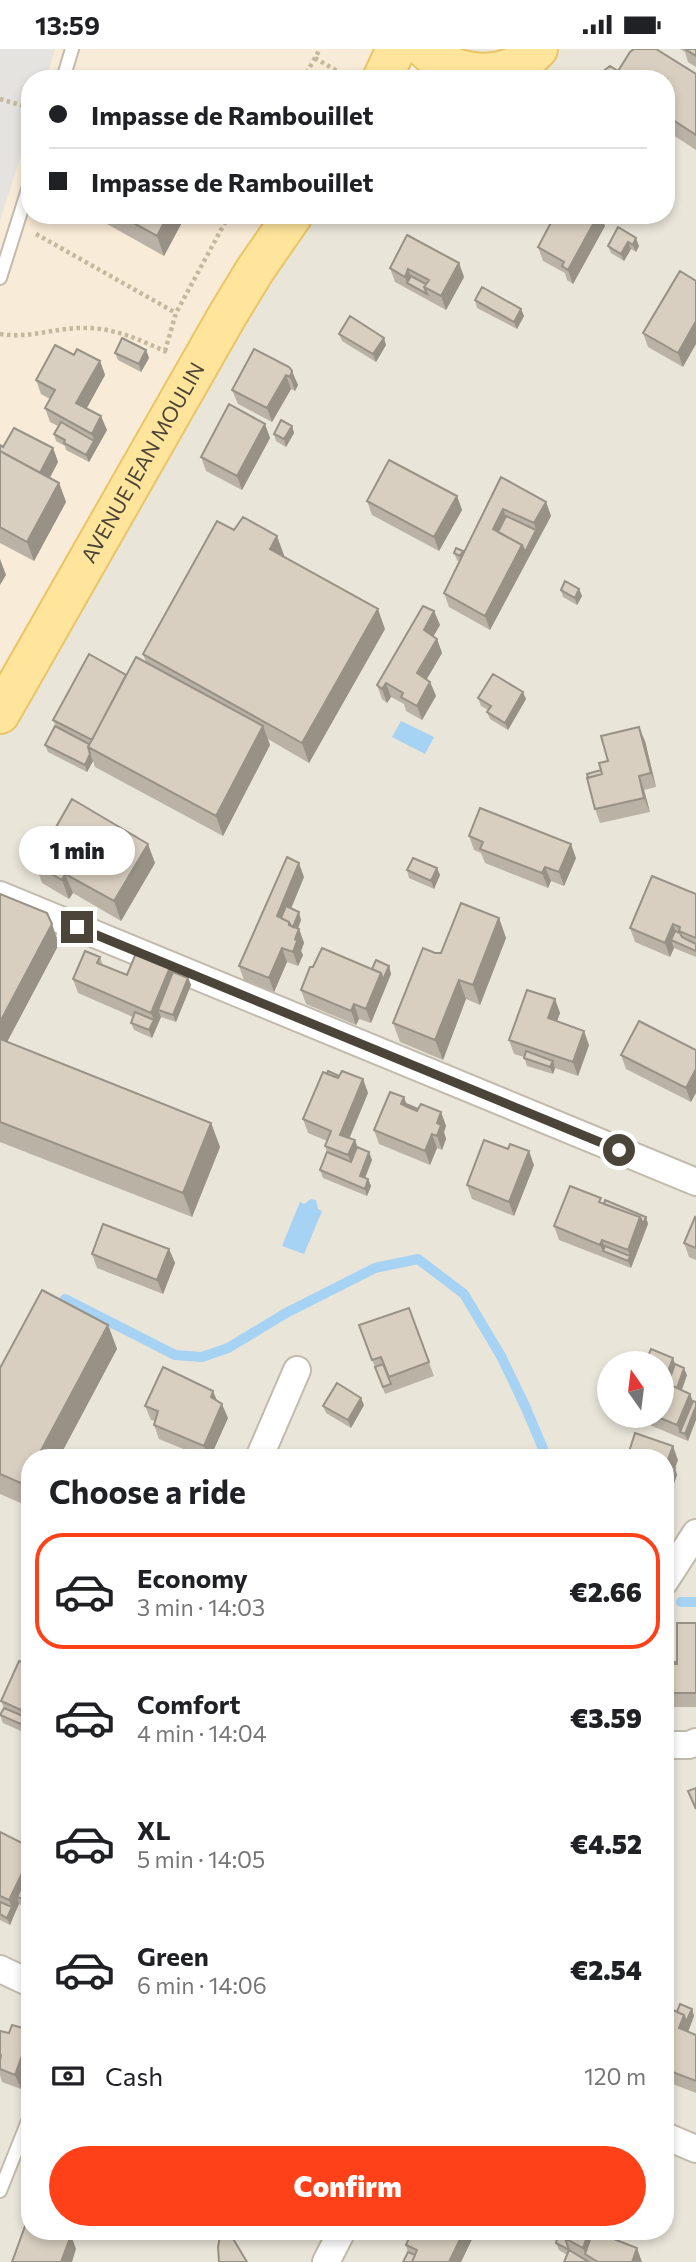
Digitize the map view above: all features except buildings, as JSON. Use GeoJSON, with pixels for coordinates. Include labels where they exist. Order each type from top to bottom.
{"type":"FeatureCollection","features":[{"type":"Feature","properties":{"kind":"main road"},"geometry":{"type":"LineString","coordinates":[[386,70],[396,49]]}},
{"type":"Feature","properties":{"kind":"main road"},"geometry":{"type":"LineString","coordinates":[[425,49],[437,60],[457,70]]}},
{"type":"Feature","properties":{"kind":"main road","name":"AVENUE JEAN MOULIN"},"geometry":{"type":"LineString","coordinates":[[0,714],[198,367],[255,270],[287,224]]}},
{"type":"Feature","properties":{"kind":"street"},"geometry":{"type":"LineString","coordinates":[[0,895],[696,1182]]}},
{"type":"Feature","properties":{"kind":"street"},"geometry":{"type":"LineString","coordinates":[[263,1449],[297,1370]]}},
{"type":"Feature","properties":{"kind":"street"},"geometry":{"type":"LineString","coordinates":[[674,1567],[696,1533]]}},
{"type":"Feature","properties":{"kind":"street"},"geometry":{"type":"LineString","coordinates":[[674,1745],[696,1742]]}},
{"type":"Feature","properties":{"kind":"street"},"geometry":{"type":"LineString","coordinates":[[0,1969],[21,1979]]}},
{"type":"Feature","properties":{"kind":"street"},"geometry":{"type":"LineString","coordinates":[[674,2140],[696,2149]]}},
{"type":"Feature","properties":{"kind":"street"},"geometry":{"type":"LineString","coordinates":[[327,2262],[338,2240]]}},
{"type":"Feature","properties":{"kind":"lane"},"geometry":{"type":"LineString","coordinates":[[65,70],[72,49]]}},
{"type":"Feature","properties":{"kind":"lane"},"geometry":{"type":"LineString","coordinates":[[0,278],[21,212]]}},
{"type":"Feature","properties":{"kind":"lane"},"geometry":{"type":"LineString","coordinates":[[0,2191],[21,2138]]}},
{"type":"Feature","properties":{"kind":"path"},"geometry":{"type":"LineString","coordinates":[[308,70],[320,49]]}},
{"type":"Feature","properties":{"kind":"path"},"geometry":{"type":"LineString","coordinates":[[314,58],[334,70]]}},
{"type":"Feature","properties":{"kind":"path"},"geometry":{"type":"LineString","coordinates":[[0,99],[21,105]]}},
{"type":"Feature","properties":{"kind":"path"},"geometry":{"type":"LineString","coordinates":[[164,351],[176,313],[224,224]]}},
{"type":"Feature","properties":{"kind":"path"},"geometry":{"type":"LineString","coordinates":[[29,230],[176,313]]}},
{"type":"Feature","properties":{"kind":"path"},"geometry":{"type":"LineString","coordinates":[[0,334],[14,336],[86,327],[129,335],[198,367]]}},
{"type":"Feature","properties":{"kind":"shaded area"},"geometry":{"type":"Polygon","coordinates":[[[0,49],[396,49],[386,70],[21,70],[21,224],[288,224],[0,714],[0,49]]]}},
{"type":"Feature","properties":{"kind":"shaded area"},"geometry":{"type":"Polygon","coordinates":[[[0,49],[55,49],[49,70],[21,70],[21,156],[0,220],[0,49]]]}},
{"type":"Feature","properties":{"kind":"shaded area"},"geometry":{"type":"Polygon","coordinates":[[[457,49],[696,49],[696,2262],[0,2262],[0,668],[243,224],[675,224],[675,70],[422,70],[457,49]]]}},
{"type":"Feature","properties":{"kind":"water"},"geometry":{"type":"Polygon","coordinates":[[[401,721],[434,737],[425,754],[392,737],[401,721]]]}},
{"type":"Feature","properties":{"kind":"water"},"geometry":{"type":"Polygon","coordinates":[[[311,1199],[316,1200],[318,1209],[322,1211],[304,1254],[282,1246],[300,1202],[304,1204],[311,1199]]]}},
{"type":"Feature","properties":{"kind":"waterway"},"geometry":{"type":"LineString","coordinates":[[65,1299],[175,1355],[202,1357],[228,1348],[286,1313],[375,1268],[418,1259],[464,1294],[501,1356],[543,1449]]}},
{"type":"Feature","properties":{"kind":"waterway"},"geometry":{"type":"LineString","coordinates":[[681,1602],[696,1602]]}},
{"type":"Feature","properties":{"kind":"route"},"geometry":{"type":"LineString","coordinates":[[77,927],[619,1150]]}}]}
